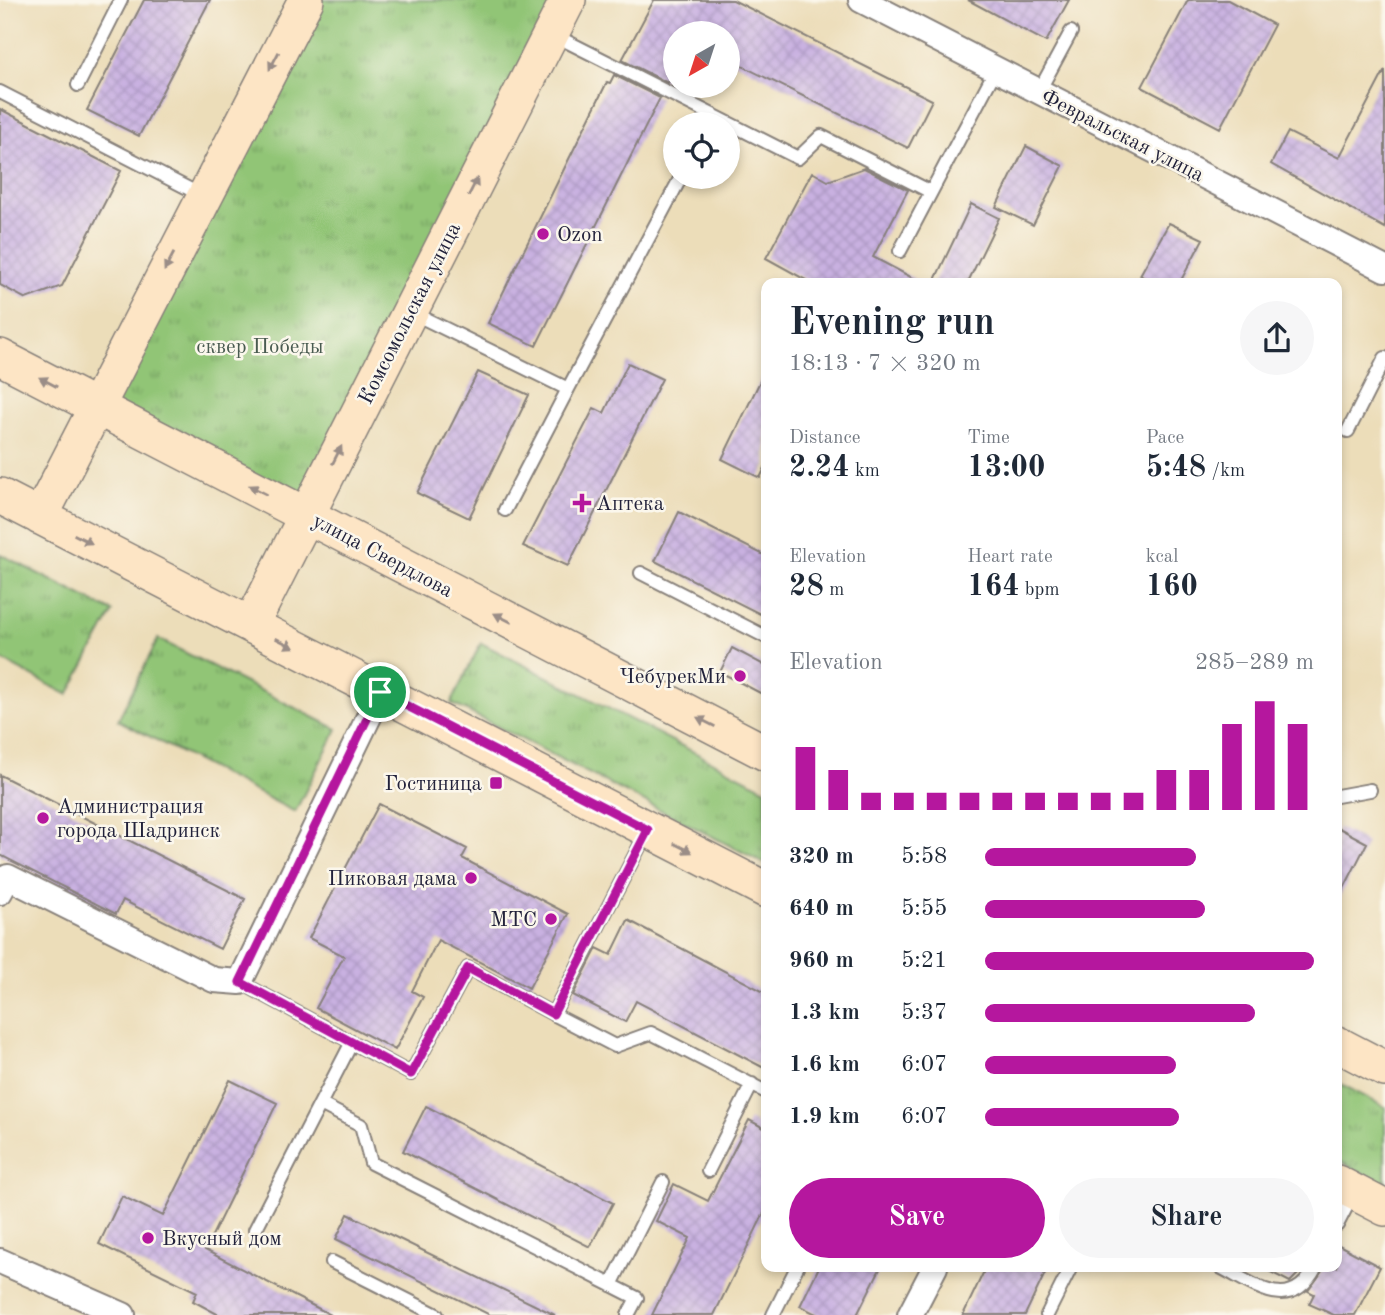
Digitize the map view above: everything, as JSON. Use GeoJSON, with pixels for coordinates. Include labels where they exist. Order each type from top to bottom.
{"type":"FeatureCollection","features":[{"type":"Feature","properties":{"kind":"main road"},"geometry":{"type":"LineString","coordinates":[[40,517],[306,0]]}},
{"type":"Feature","properties":{"kind":"main road","name":"Комсомольская улица"},"geometry":{"type":"LineString","coordinates":[[251,625],[568,0]]}},
{"type":"Feature","properties":{"kind":"main road","name":"улица Свердлова"},"geometry":{"type":"LineString","coordinates":[[0,357],[761,750]]}},
{"type":"Feature","properties":{"kind":"main road"},"geometry":{"type":"LineString","coordinates":[[0,496],[761,887]]}},
{"type":"Feature","properties":{"kind":"main road"},"geometry":{"type":"LineString","coordinates":[[1342,1047],[1385,1069]]}},
{"type":"Feature","properties":{"kind":"main road"},"geometry":{"type":"LineString","coordinates":[[1345,1188],[1385,1208]]}},
{"type":"Feature","properties":{"kind":"street","name":"Февральская улица"},"geometry":{"type":"LineString","coordinates":[[861,0],[1384,267]]}},
{"type":"Feature","properties":{"kind":"street"},"geometry":{"type":"LineString","coordinates":[[0,892],[8,877],[214,979],[240,982],[380,692]]}},
{"type":"Feature","properties":{"kind":"street"},"geometry":{"type":"LineString","coordinates":[[0,1261],[123,1315]]}},
{"type":"Feature","properties":{"kind":"street"},"geometry":{"type":"LineString","coordinates":[[910,1315],[932,1272]]}},
{"type":"Feature","properties":{"kind":"lane"},"geometry":{"type":"LineString","coordinates":[[78,85],[121,0]]}},
{"type":"Feature","properties":{"kind":"lane"},"geometry":{"type":"LineString","coordinates":[[1039,91],[1071,32]]}},
{"type":"Feature","properties":{"kind":"lane"},"geometry":{"type":"LineString","coordinates":[[551,34],[696,112]]}},
{"type":"Feature","properties":{"kind":"lane"},"geometry":{"type":"LineString","coordinates":[[900,251],[996,69]]}},
{"type":"Feature","properties":{"kind":"lane"},"geometry":{"type":"LineString","coordinates":[[0,92],[204,197]]}},
{"type":"Feature","properties":{"kind":"lane"},"geometry":{"type":"LineString","coordinates":[[740,133],[798,158],[821,136],[931,192]]}},
{"type":"Feature","properties":{"kind":"lane"},"geometry":{"type":"LineString","coordinates":[[505,510],[675,189]]}},
{"type":"Feature","properties":{"kind":"lane"},"geometry":{"type":"LineString","coordinates":[[410,312],[568,389]]}},
{"type":"Feature","properties":{"kind":"lane"},"geometry":{"type":"LineString","coordinates":[[1348,431],[1385,358]]}},
{"type":"Feature","properties":{"kind":"lane"},"geometry":{"type":"LineString","coordinates":[[641,573],[761,634]]}},
{"type":"Feature","properties":{"kind":"lane"},"geometry":{"type":"LineString","coordinates":[[1342,795],[1370,790]]}},
{"type":"Feature","properties":{"kind":"lane"},"geometry":{"type":"LineString","coordinates":[[553,1014],[648,830]]}},
{"type":"Feature","properties":{"kind":"lane"},"geometry":{"type":"LineString","coordinates":[[240,982],[411,1074],[468,968],[615,1046],[651,1033],[761,1089]]}},
{"type":"Feature","properties":{"kind":"lane"},"geometry":{"type":"LineString","coordinates":[[254,1230],[352,1042]]}},
{"type":"Feature","properties":{"kind":"lane"},"geometry":{"type":"LineString","coordinates":[[708,1171],[752,1084]]}},
{"type":"Feature","properties":{"kind":"lane"},"geometry":{"type":"LineString","coordinates":[[320,1104],[361,1125],[371,1163],[637,1298],[628,1315]]}},
{"type":"Feature","properties":{"kind":"lane"},"geometry":{"type":"LineString","coordinates":[[611,1285],[663,1182]]}},
{"type":"Feature","properties":{"kind":"lane"},"geometry":{"type":"LineString","coordinates":[[332,1262],[437,1315]]}},
{"type":"Feature","properties":{"kind":"lane"},"geometry":{"type":"LineString","coordinates":[[773,1315],[794,1272]]}},
{"type":"Feature","properties":{"kind":"lane"},"geometry":{"type":"LineString","coordinates":[[1047,1315],[1068,1272]]}},
{"type":"Feature","properties":{"kind":"lane"},"geometry":{"type":"LineString","coordinates":[[1230,1272],[1278,1296],[1294,1293],[1312,1272]]}},
{"type":"Feature","properties":{"kind":"green space","name":"сквер Победы"},"geometry":{"type":"Polygon","coordinates":[[[306,0],[568,0],[306,515],[96,407],[306,0]]]}},
{"type":"Feature","properties":{"kind":"green space"},"geometry":{"type":"Polygon","coordinates":[[[0,554],[113,612],[68,695],[0,659],[0,554]]]}},
{"type":"Feature","properties":{"kind":"green space"},"geometry":{"type":"Polygon","coordinates":[[[158,639],[337,729],[295,812],[118,720],[158,639]]]}},
{"type":"Feature","properties":{"kind":"green space"},"geometry":{"type":"Polygon","coordinates":[[[481,643],[761,786],[761,861],[451,703],[481,643]]]}},
{"type":"Feature","properties":{"kind":"green space"},"geometry":{"type":"Polygon","coordinates":[[[1342,1085],[1385,1107],[1385,1185],[1342,1163],[1342,1085]]]}},
{"type":"Feature","properties":{"kind":"building"},"geometry":{"type":"Polygon","coordinates":[[[144,0],[210,0],[139,136],[87,110],[144,0]]]}},
{"type":"Feature","properties":{"kind":"building"},"geometry":{"type":"Polygon","coordinates":[[[654,0],[733,0],[932,100],[908,148],[740,65],[740,21],[663,21],[663,80],[622,60],[654,0]]]}},
{"type":"Feature","properties":{"kind":"building"},"geometry":{"type":"Polygon","coordinates":[[[968,0],[1069,0],[1046,42],[968,0]]]}},
{"type":"Feature","properties":{"kind":"building"},"geometry":{"type":"Polygon","coordinates":[[[1188,0],[1228,0],[1274,25],[1220,128],[1142,87],[1188,0]]]}},
{"type":"Feature","properties":{"kind":"building"},"geometry":{"type":"Polygon","coordinates":[[[1385,70],[1385,228],[1271,164],[1288,132],[1339,158],[1385,70]]]}},
{"type":"Feature","properties":{"kind":"building"},"geometry":{"type":"Polygon","coordinates":[[[614,75],[660,98],[536,346],[488,323],[607,82],[610,83],[614,75]]]}},
{"type":"Feature","properties":{"kind":"building"},"geometry":{"type":"Polygon","coordinates":[[[0,109],[121,171],[62,286],[26,299],[0,285],[0,109]]]}},
{"type":"Feature","properties":{"kind":"building"},"geometry":{"type":"Polygon","coordinates":[[[1026,146],[1063,166],[1033,225],[996,207],[1026,146]]]}},
{"type":"Feature","properties":{"kind":"building"},"geometry":{"type":"Polygon","coordinates":[[[864,168],[908,190],[873,257],[913,278],[802,278],[766,258],[812,172],[828,181],[864,168]]]}},
{"type":"Feature","properties":{"kind":"building"},"geometry":{"type":"Polygon","coordinates":[[[971,204],[999,218],[970,278],[936,278],[971,204]]]}},
{"type":"Feature","properties":{"kind":"building"},"geometry":{"type":"Polygon","coordinates":[[[1169,223],[1203,239],[1182,278],[1145,278],[1140,275],[1169,223]]]}},
{"type":"Feature","properties":{"kind":"building"},"geometry":{"type":"Polygon","coordinates":[[[628,363],[662,379],[568,566],[523,546],[594,408],[604,413],[628,363]]]}},
{"type":"Feature","properties":{"kind":"building"},"geometry":{"type":"Polygon","coordinates":[[[478,372],[529,395],[469,518],[417,493],[478,372]]]}},
{"type":"Feature","properties":{"kind":"building"},"geometry":{"type":"Polygon","coordinates":[[[761,379],[761,476],[760,478],[722,459],[761,379]]]}},
{"type":"Feature","properties":{"kind":"building"},"geometry":{"type":"Polygon","coordinates":[[[679,512],[761,553],[761,614],[655,561],[679,512]]]}},
{"type":"Feature","properties":{"kind":"building"},"geometry":{"type":"Polygon","coordinates":[[[732,648],[761,663],[761,693],[720,672],[732,648]]]}},
{"type":"Feature","properties":{"kind":"building","name":"Администрация города Шадринск"},"geometry":{"type":"Polygon","coordinates":[[[0,775],[245,899],[220,949],[123,900],[116,914],[0,855],[0,775]]]}},
{"type":"Feature","properties":{"kind":"building"},"geometry":{"type":"Polygon","coordinates":[[[379,804],[467,849],[462,858],[568,914],[529,988],[438,940],[412,991],[423,997],[395,1050],[316,1008],[344,956],[309,938],[379,804]]]}},
{"type":"Feature","properties":{"kind":"building"},"geometry":{"type":"Polygon","coordinates":[[[1342,830],[1367,843],[1342,892],[1342,830]]]}},
{"type":"Feature","properties":{"kind":"building"},"geometry":{"type":"Polygon","coordinates":[[[628,920],[761,990],[761,1066],[636,1001],[625,1022],[573,995],[597,948],[611,955],[628,920]]]}},
{"type":"Feature","properties":{"kind":"building"},"geometry":{"type":"Polygon","coordinates":[[[230,1080],[277,1103],[205,1250],[331,1315],[219,1315],[193,1301],[197,1292],[99,1244],[122,1196],[163,1216],[230,1080]]]}},
{"type":"Feature","properties":{"kind":"building"},"geometry":{"type":"Polygon","coordinates":[[[426,1106],[613,1203],[590,1247],[403,1151],[426,1106]]]}},
{"type":"Feature","properties":{"kind":"building"},"geometry":{"type":"Polygon","coordinates":[[[749,1120],[761,1126],[761,1219],[714,1315],[652,1315],[690,1238],[656,1221],[674,1184],[708,1201],[749,1120]]]}},
{"type":"Feature","properties":{"kind":"building"},"geometry":{"type":"Polygon","coordinates":[[[348,1214],[555,1315],[490,1315],[336,1239],[348,1214]]]}},
{"type":"Feature","properties":{"kind":"building"},"geometry":{"type":"Polygon","coordinates":[[[1342,1247],[1380,1267],[1355,1315],[1334,1315],[1309,1304],[1314,1294],[1308,1291],[1321,1272],[1342,1272],[1342,1247]]]}},
{"type":"Feature","properties":{"kind":"building"},"geometry":{"type":"Polygon","coordinates":[[[817,1272],[878,1272],[857,1315],[818,1315],[800,1306],[817,1272]]]}},
{"type":"Feature","properties":{"kind":"building"},"geometry":{"type":"Polygon","coordinates":[[[984,1272],[1046,1272],[1025,1315],[963,1315],[984,1272]]]}},
{"type":"Feature","properties":{"kind":"building"},"geometry":{"type":"Polygon","coordinates":[[[1271,1272],[1300,1272],[1290,1282],[1271,1272]]]}},
{"type":"Feature","properties":{"kind":"place","name":"Ozon"},"geometry":{"type":"Point","coordinates":[543,234]}},
{"type":"Feature","properties":{"kind":"place","name":"Аптека"},"geometry":{"type":"Point","coordinates":[582,503]}},
{"type":"Feature","properties":{"kind":"place","name":"ЧебурекМи"},"geometry":{"type":"Point","coordinates":[740,676]}},
{"type":"Feature","properties":{"kind":"place","name":"Гостиница"},"geometry":{"type":"Point","coordinates":[496,783]}},
{"type":"Feature","properties":{"kind":"place","name":"Администрация города Шадринск"},"geometry":{"type":"Point","coordinates":[43,818]}},
{"type":"Feature","properties":{"kind":"place","name":"Пиковая дама"},"geometry":{"type":"Point","coordinates":[471,878]}},
{"type":"Feature","properties":{"kind":"place","name":"МТС"},"geometry":{"type":"Point","coordinates":[551,919]}},
{"type":"Feature","properties":{"kind":"place","name":"Вкусный дом"},"geometry":{"type":"Point","coordinates":[148,1238]}},
{"type":"Feature","properties":{"kind":"route"},"geometry":{"type":"LineString","coordinates":[[380,692],[648,830],[553,1014],[468,968],[411,1074],[240,982],[380,692]]}}]}
